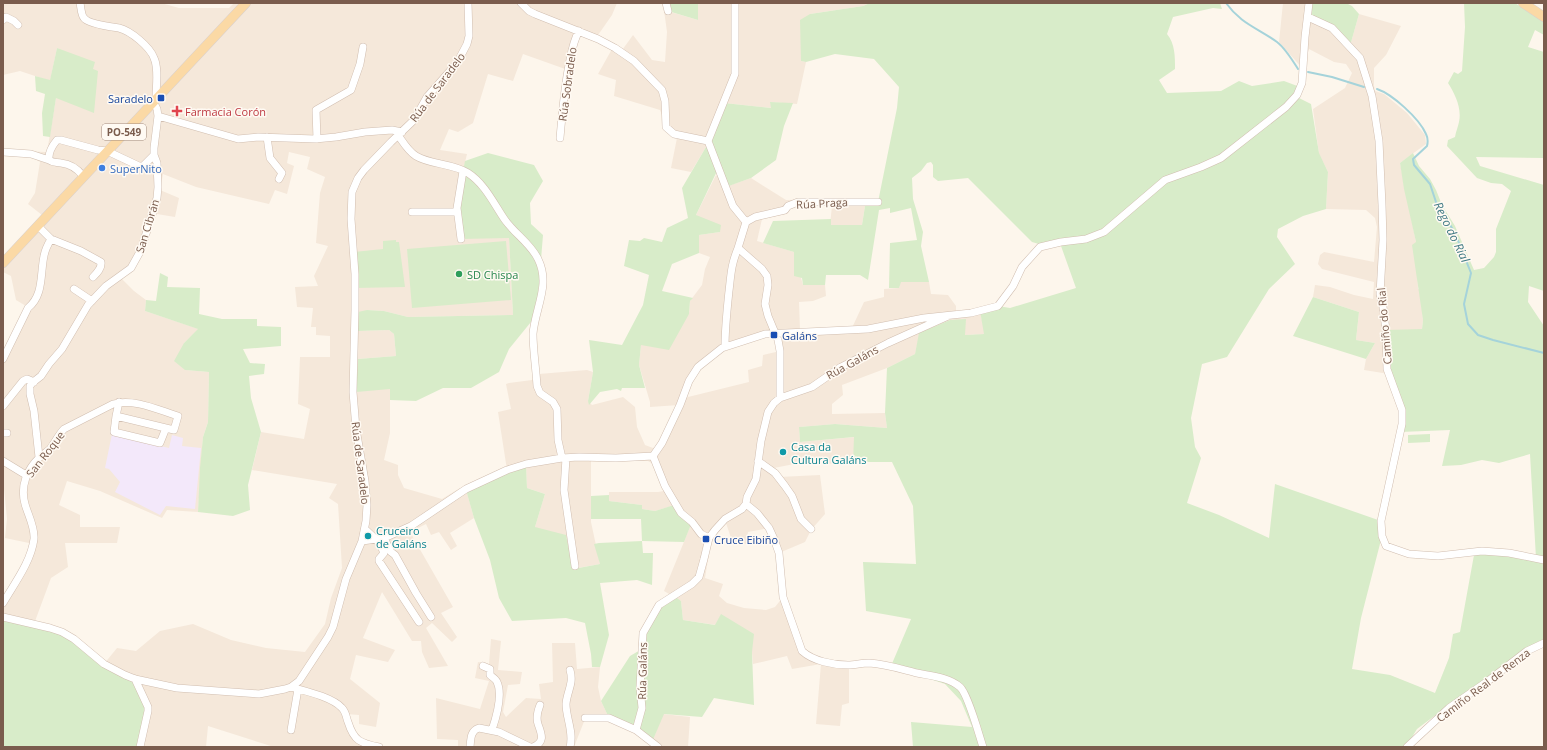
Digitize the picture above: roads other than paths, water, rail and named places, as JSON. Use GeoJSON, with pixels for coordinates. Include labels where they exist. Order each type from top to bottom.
{"type":"FeatureCollection","features":[{"type":"Feature","properties":{"kind":"main road","name":"PO-549"},"geometry":{"type":"LineString","coordinates":[[3,263],[246,3]]}},
{"type":"Feature","properties":{"kind":"main road"},"geometry":{"type":"LineString","coordinates":[[1523,3],[1544,17]]}},
{"type":"Feature","properties":{"kind":"street","name":"San Cibrán"},"geometry":{"type":"LineString","coordinates":[[34,382],[42,376],[49,364],[62,349],[92,301],[106,286],[131,268],[142,250],[157,198],[157,163],[154,155],[158,116],[155,100],[156,67],[153,55],[138,39],[128,32],[120,28],[104,26],[86,20],[82,15],[80,3]]}},
{"type":"Feature","properties":{"kind":"street","name":"Rúa de Saradelo"},"geometry":{"type":"LineString","coordinates":[[294,688],[333,627],[346,579],[362,541],[365,529],[367,505],[362,460],[356,429],[353,392],[355,298],[351,198],[354,185],[358,178],[414,120],[427,97],[457,64],[463,54],[469,36],[468,3]]}},
{"type":"Feature","properties":{"kind":"street","name":"Rúa Sobradelo"},"geometry":{"type":"LineString","coordinates":[[521,3],[535,14],[598,39],[628,55],[661,87],[665,101],[666,127],[671,132],[678,135],[708,141]]}},
{"type":"Feature","properties":{"kind":"street"},"geometry":{"type":"LineString","coordinates":[[666,3],[668,11]]}},
{"type":"Feature","properties":{"kind":"street"},"geometry":{"type":"LineString","coordinates":[[362,541],[381,538],[411,526],[466,490],[507,470],[526,464],[579,456],[616,458],[652,456],[662,443],[680,405],[689,381],[698,367],[725,347],[756,335],[868,329],[924,318],[971,313],[998,306],[1013,286],[1022,267],[1040,247],[1061,242],[1086,239],[1104,232],[1165,180],[1221,158],[1286,107],[1297,95],[1302,83],[1309,3]]}},
{"type":"Feature","properties":{"kind":"street"},"geometry":{"type":"LineString","coordinates":[[725,347],[726,314],[730,274],[732,263],[746,222],[733,206],[708,141],[736,74],[735,4]]}},
{"type":"Feature","properties":{"kind":"street","name":"Camiño do Rial"},"geometry":{"type":"LineString","coordinates":[[1308,16],[1332,28],[1360,58],[1372,96],[1376,115],[1383,228],[1380,294],[1384,307],[1387,369],[1402,410],[1402,424],[1381,521],[1382,536],[1386,546],[1409,554],[1438,556],[1482,551],[1509,553],[1544,560]]}},
{"type":"Feature","properties":{"kind":"street"},"geometry":{"type":"LineString","coordinates":[[3,20],[6,17],[14,20],[18,25]]}},
{"type":"Feature","properties":{"kind":"street","name":"Rúa Sobradelo"},"geometry":{"type":"LineString","coordinates":[[560,138],[564,93],[571,50],[579,31]]}},
{"type":"Feature","properties":{"kind":"street"},"geometry":{"type":"LineString","coordinates":[[317,139],[316,110],[351,90],[360,64],[363,47]]}},
{"type":"Feature","properties":{"kind":"street"},"geometry":{"type":"LineString","coordinates":[[158,116],[238,139],[267,137],[317,139],[365,132],[392,130],[400,133],[414,155],[463,171],[478,180],[514,233],[520,237],[536,256],[541,266],[544,283],[535,317],[533,333],[537,386],[540,393],[553,402],[557,409],[558,440],[564,458],[564,490],[575,566]]}},
{"type":"Feature","properties":{"kind":"street"},"geometry":{"type":"LineString","coordinates":[[267,137],[270,158],[282,173],[279,179]]}},
{"type":"Feature","properties":{"kind":"street"},"geometry":{"type":"LineString","coordinates":[[49,160],[48,155],[53,144],[57,140],[107,151],[125,161],[141,167],[154,155]]}},
{"type":"Feature","properties":{"kind":"street"},"geometry":{"type":"LineString","coordinates":[[3,152],[31,154],[49,160],[52,163],[70,165],[78,169],[83,176]]}},
{"type":"Feature","properties":{"kind":"street"},"geometry":{"type":"LineString","coordinates":[[461,239],[457,212],[463,171]]}},
{"type":"Feature","properties":{"kind":"street","name":"Rúa Praga"},"geometry":{"type":"LineString","coordinates":[[746,222],[785,210],[788,206],[798,202],[878,202]]}},
{"type":"Feature","properties":{"kind":"street"},"geometry":{"type":"LineString","coordinates":[[412,212],[457,212]]}},
{"type":"Feature","properties":{"kind":"street"},"geometry":{"type":"LineString","coordinates":[[38,226],[51,239],[81,251],[101,262],[99,271],[93,278]]}},
{"type":"Feature","properties":{"kind":"street"},"geometry":{"type":"LineString","coordinates":[[3,359],[28,308],[34,304],[39,292],[44,256],[51,239]]}},
{"type":"Feature","properties":{"kind":"street"},"geometry":{"type":"LineString","coordinates":[[738,248],[762,269],[767,276],[768,285],[765,304],[768,316],[778,340],[780,351],[780,398],[774,403],[768,412],[763,430],[756,479],[747,497],[746,504],[757,513],[769,528],[779,553],[783,597],[802,651],[808,657],[826,662],[847,665],[868,663],[901,667],[915,672],[942,678],[961,688],[969,705],[983,747]]}},
{"type":"Feature","properties":{"kind":"street"},"geometry":{"type":"LineString","coordinates":[[74,289],[92,301]]}},
{"type":"Feature","properties":{"kind":"street","name":"Rúa Galáns"},"geometry":{"type":"LineString","coordinates":[[780,398],[812,387],[841,367],[888,343],[946,318],[949,315]]}},
{"type":"Feature","properties":{"kind":"street"},"geometry":{"type":"LineString","coordinates":[[924,318],[926,322],[925,327]]}},
{"type":"Feature","properties":{"kind":"street"},"geometry":{"type":"LineString","coordinates":[[3,406],[23,381],[27,379],[34,382],[30,386],[30,394],[34,411],[39,457]]}},
{"type":"Feature","properties":{"kind":"street","name":"San Roque"},"geometry":{"type":"LineString","coordinates":[[3,603],[24,568],[34,539],[23,494],[23,483],[26,475],[39,457],[50,449],[58,435],[69,425],[119,402],[137,403],[178,416],[174,430],[166,428],[160,443],[114,432],[119,402]]}},
{"type":"Feature","properties":{"kind":"street"},"geometry":{"type":"LineString","coordinates":[[116,416],[166,428]]}},
{"type":"Feature","properties":{"kind":"street"},"geometry":{"type":"LineString","coordinates":[[652,456],[665,486],[678,508],[701,534],[709,538]]}},
{"type":"Feature","properties":{"kind":"street"},"geometry":{"type":"LineString","coordinates":[[3,461],[26,475]]}},
{"type":"Feature","properties":{"kind":"street"},"geometry":{"type":"LineString","coordinates":[[758,461],[774,473],[785,486],[792,496],[801,519],[811,529]]}},
{"type":"Feature","properties":{"kind":"street","name":"Rúa Galáns"},"geometry":{"type":"LineString","coordinates":[[636,730],[642,708],[640,687],[643,633],[659,605],[692,584],[699,577],[709,538],[725,519],[742,509],[746,504]]}},
{"type":"Feature","properties":{"kind":"street"},"geometry":{"type":"LineString","coordinates":[[365,529],[372,536],[381,538],[395,555],[431,617]]}},
{"type":"Feature","properties":{"kind":"street"},"geometry":{"type":"LineString","coordinates":[[381,538],[384,553],[379,561],[419,622]]}},
{"type":"Feature","properties":{"kind":"street"},"geometry":{"type":"LineString","coordinates":[[3,617],[62,632],[74,639],[104,664],[125,676],[135,679],[177,688],[247,694],[294,688],[322,697],[342,707],[358,745],[379,747]]}},
{"type":"Feature","properties":{"kind":"street","name":"Camiño Real de Renza"},"geometry":{"type":"LineString","coordinates":[[1407,747],[1449,708],[1488,681],[1527,651],[1544,643]]}},
{"type":"Feature","properties":{"kind":"street"},"geometry":{"type":"LineString","coordinates":[[483,666],[490,669],[490,675],[497,681],[498,702],[496,718],[492,730]]}},
{"type":"Feature","properties":{"kind":"street"},"geometry":{"type":"LineString","coordinates":[[570,670],[572,678],[566,705],[571,733],[570,747]]}},
{"type":"Feature","properties":{"kind":"street"},"geometry":{"type":"LineString","coordinates":[[135,679],[148,707],[140,747]]}},
{"type":"Feature","properties":{"kind":"street"},"geometry":{"type":"LineString","coordinates":[[292,730],[294,688]]}},
{"type":"Feature","properties":{"kind":"street"},"geometry":{"type":"LineString","coordinates":[[533,747],[542,741],[542,731],[538,723],[540,705]]}},
{"type":"Feature","properties":{"kind":"street"},"geometry":{"type":"LineString","coordinates":[[585,718],[609,718],[636,730],[658,747]]}},
{"type":"Feature","properties":{"kind":"street"},"geometry":{"type":"LineString","coordinates":[[470,747],[471,737],[475,730],[479,728],[492,730],[506,735],[530,747]]}},
{"type":"Feature","properties":{"kind":"waterway","name":"Rego do Rial"},"geometry":{"type":"LineString","coordinates":[[1226,3],[1244,21],[1280,45],[1298,69]]}},
{"type":"Feature","properties":{"kind":"waterway","name":"Rego do Rial"},"geometry":{"type":"LineString","coordinates":[[1308,72],[1332,77],[1364,87]]}},
{"type":"Feature","properties":{"kind":"waterway","name":"Rego do Rial"},"geometry":{"type":"LineString","coordinates":[[1377,89],[1390,96],[1404,107],[1418,121],[1427,136],[1427,146],[1413,159],[1414,165],[1430,184],[1436,202],[1455,233],[1471,273],[1464,304],[1468,324],[1478,335],[1544,353]]}},
{"type":"Feature","properties":{"kind":"place","name":"Saradelo"},"geometry":{"type":"Point","coordinates":[161,98]}},
{"type":"Feature","properties":{"kind":"place","name":"Farmacia Corón"},"geometry":{"type":"Point","coordinates":[177,111]}},
{"type":"Feature","properties":{"kind":"place","name":"SuperNito"},"geometry":{"type":"Point","coordinates":[102,168]}},
{"type":"Feature","properties":{"kind":"place","name":"SD Chispa"},"geometry":{"type":"Point","coordinates":[459,274]}},
{"type":"Feature","properties":{"kind":"place","name":"Galáns"},"geometry":{"type":"Point","coordinates":[774,335]}},
{"type":"Feature","properties":{"kind":"place","name":"Casa da Cultura Galáns"},"geometry":{"type":"Point","coordinates":[783,452]}},
{"type":"Feature","properties":{"kind":"place","name":"Cruceiro de Galáns"},"geometry":{"type":"Point","coordinates":[368,536]}},
{"type":"Feature","properties":{"kind":"place","name":"Cruce Eibiño"},"geometry":{"type":"Point","coordinates":[706,539]}}]}
